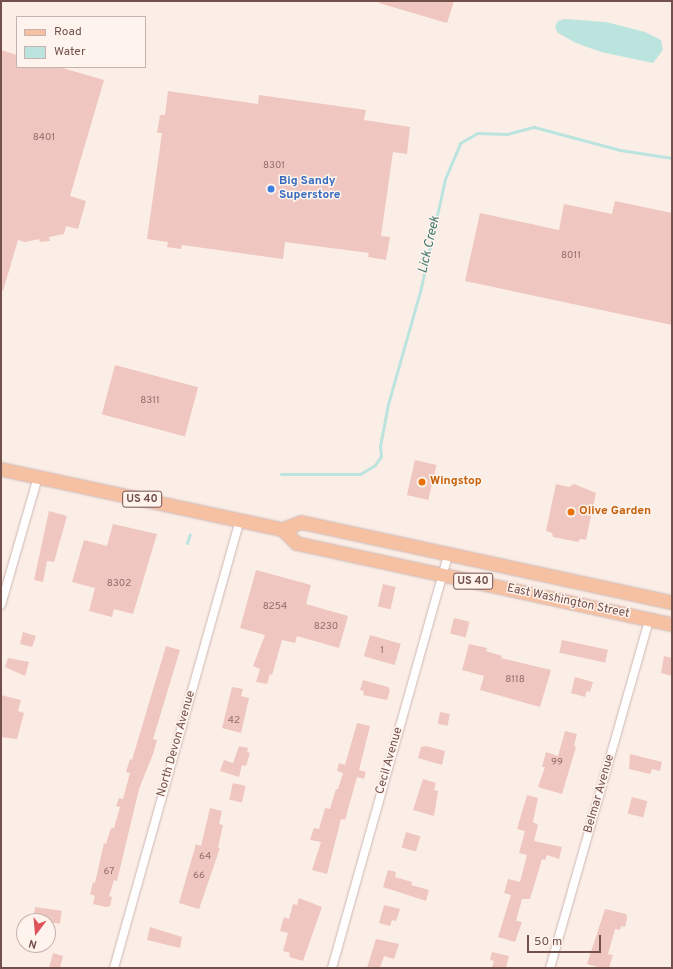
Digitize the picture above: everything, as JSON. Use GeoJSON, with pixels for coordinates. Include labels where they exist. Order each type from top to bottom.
{"type":"FeatureCollection","features":[{"type":"Feature","properties":{"kind":"main road","name":"US 40"},"geometry":{"type":"LineString","coordinates":[[1,469],[282,529]]}},
{"type":"Feature","properties":{"kind":"main road","name":"East Washington Street"},"geometry":{"type":"LineString","coordinates":[[672,602],[301,522],[282,529],[296,543],[672,624]]}},
{"type":"Feature","properties":{"kind":"street"},"geometry":{"type":"LineString","coordinates":[[1,605],[38,477]]}},
{"type":"Feature","properties":{"kind":"street","name":"North Devon Avenue"},"geometry":{"type":"LineString","coordinates":[[114,968],[240,520]]}},
{"type":"Feature","properties":{"kind":"street","name":"Cecil Avenue"},"geometry":{"type":"LineString","coordinates":[[332,968],[449,554]]}},
{"type":"Feature","properties":{"kind":"street","name":"Belmar Avenue"},"geometry":{"type":"LineString","coordinates":[[550,968],[649,620]]}},
{"type":"Feature","properties":{"kind":"water"},"geometry":{"type":"Polygon","coordinates":[[[565,19],[606,22],[645,32],[661,40],[663,50],[653,63],[601,52],[576,43],[558,33],[555,27],[558,21],[565,19]]]}},
{"type":"Feature","properties":{"kind":"building"},"geometry":{"type":"Polygon","coordinates":[[[379,1],[454,1],[447,23],[379,3],[379,1]]]}},
{"type":"Feature","properties":{"kind":"building"},"geometry":{"type":"Polygon","coordinates":[[[1,50],[16,55],[16,68],[62,68],[104,80],[70,196],[86,201],[78,229],[66,226],[64,234],[49,237],[50,241],[40,242],[39,239],[25,242],[18,240],[3,291],[1,290],[1,50]]]}},
{"type":"Feature","properties":{"kind":"building"},"geometry":{"type":"Polygon","coordinates":[[[168,91],[258,104],[259,95],[366,110],[364,120],[410,127],[407,154],[393,152],[381,236],[390,237],[386,260],[368,257],[369,253],[285,242],[283,259],[182,245],[181,249],[167,247],[168,242],[147,239],[162,133],[157,133],[160,115],[165,115],[168,91]]]}},
{"type":"Feature","properties":{"kind":"building"},"geometry":{"type":"Polygon","coordinates":[[[615,201],[672,213],[672,325],[465,281],[480,213],[559,230],[564,204],[612,214],[615,201]]]}},
{"type":"Feature","properties":{"kind":"building"},"geometry":{"type":"Polygon","coordinates":[[[115,365],[198,387],[185,437],[102,414],[115,365]]]}},
{"type":"Feature","properties":{"kind":"building","name":"Wingstop"},"geometry":{"type":"Polygon","coordinates":[[[415,460],[436,465],[428,500],[407,495],[415,460]]]}},
{"type":"Feature","properties":{"kind":"building","name":"Olive Garden"},"geometry":{"type":"Polygon","coordinates":[[[556,484],[569,487],[574,484],[596,493],[586,540],[580,539],[578,542],[553,537],[552,533],[546,531],[556,484]]]}},
{"type":"Feature","properties":{"kind":"building"},"geometry":{"type":"Polygon","coordinates":[[[49,511],[67,516],[54,562],[47,561],[43,582],[34,580],[49,511]]]}},
{"type":"Feature","properties":{"kind":"building"},"geometry":{"type":"Polygon","coordinates":[[[113,524],[157,534],[133,614],[114,609],[112,617],[89,611],[95,588],[72,582],[84,540],[107,546],[113,524]]]}},
{"type":"Feature","properties":{"kind":"building"},"geometry":{"type":"Polygon","coordinates":[[[256,570],[311,585],[306,604],[348,616],[339,648],[297,636],[295,643],[282,640],[272,675],[270,674],[267,684],[256,682],[260,669],[253,666],[265,635],[240,628],[256,570]]]}},
{"type":"Feature","properties":{"kind":"building"},"geometry":{"type":"Polygon","coordinates":[[[383,584],[396,587],[390,609],[378,606],[383,584]]]}},
{"type":"Feature","properties":{"kind":"building"},"geometry":{"type":"Polygon","coordinates":[[[454,618],[470,622],[466,637],[450,634],[454,618]]]}},
{"type":"Feature","properties":{"kind":"building"},"geometry":{"type":"Polygon","coordinates":[[[23,632],[36,636],[32,647],[20,644],[23,632]]]}},
{"type":"Feature","properties":{"kind":"building"},"geometry":{"type":"Polygon","coordinates":[[[370,635],[401,644],[395,665],[364,656],[370,635]]]}},
{"type":"Feature","properties":{"kind":"building"},"geometry":{"type":"Polygon","coordinates":[[[562,640],[608,650],[605,662],[559,653],[562,640]]]}},
{"type":"Feature","properties":{"kind":"building"},"geometry":{"type":"Polygon","coordinates":[[[469,644],[487,648],[486,651],[502,656],[501,658],[551,670],[540,707],[480,690],[484,676],[462,670],[469,644]]]}},
{"type":"Feature","properties":{"kind":"building"},"geometry":{"type":"Polygon","coordinates":[[[166,646],[180,650],[153,739],[157,740],[139,789],[117,881],[114,880],[109,896],[112,897],[110,906],[106,907],[93,904],[95,896],[90,894],[93,882],[95,883],[104,843],[106,844],[111,828],[114,828],[120,807],[116,806],[119,798],[123,799],[130,773],[126,772],[130,759],[132,760],[166,646]]]}},
{"type":"Feature","properties":{"kind":"building"},"geometry":{"type":"Polygon","coordinates":[[[664,656],[672,658],[672,676],[661,673],[664,656]]]}},
{"type":"Feature","properties":{"kind":"building"},"geometry":{"type":"Polygon","coordinates":[[[8,658],[29,662],[25,676],[5,667],[8,658]]]}},
{"type":"Feature","properties":{"kind":"building"},"geometry":{"type":"Polygon","coordinates":[[[575,677],[593,682],[590,692],[587,691],[585,697],[571,693],[575,677]]]}},
{"type":"Feature","properties":{"kind":"building"},"geometry":{"type":"Polygon","coordinates":[[[363,680],[388,687],[390,690],[387,700],[363,695],[364,691],[360,690],[363,680]]]}},
{"type":"Feature","properties":{"kind":"building"},"geometry":{"type":"Polygon","coordinates":[[[232,687],[243,689],[241,696],[249,698],[241,733],[222,728],[232,687]]]}},
{"type":"Feature","properties":{"kind":"building"},"geometry":{"type":"Polygon","coordinates":[[[1,695],[21,700],[18,711],[24,713],[17,739],[1,737],[1,695]]]}},
{"type":"Feature","properties":{"kind":"building"},"geometry":{"type":"Polygon","coordinates":[[[440,712],[450,714],[448,726],[438,724],[440,712]]]}},
{"type":"Feature","properties":{"kind":"building"},"geometry":{"type":"Polygon","coordinates":[[[357,723],[370,726],[359,770],[366,772],[364,779],[357,777],[345,820],[341,819],[327,874],[312,870],[321,842],[310,840],[314,828],[319,829],[325,808],[330,809],[343,773],[337,771],[339,763],[345,765],[357,723]]]}},
{"type":"Feature","properties":{"kind":"building"},"geometry":{"type":"Polygon","coordinates":[[[565,731],[577,734],[574,746],[576,747],[562,794],[538,787],[545,767],[542,767],[546,752],[558,756],[565,731]]]}},
{"type":"Feature","properties":{"kind":"building"},"geometry":{"type":"Polygon","coordinates":[[[239,746],[248,748],[247,752],[250,753],[246,766],[242,765],[239,777],[220,771],[224,760],[233,763],[239,746]]]}},
{"type":"Feature","properties":{"kind":"building"},"geometry":{"type":"Polygon","coordinates":[[[426,746],[445,751],[442,765],[418,758],[421,747],[426,746]]]}},
{"type":"Feature","properties":{"kind":"building"},"geometry":{"type":"Polygon","coordinates":[[[630,754],[662,762],[660,771],[652,769],[650,774],[629,769],[630,754]]]}},
{"type":"Feature","properties":{"kind":"building"},"geometry":{"type":"Polygon","coordinates":[[[423,779],[436,783],[434,790],[438,791],[434,816],[413,810],[423,779]]]}},
{"type":"Feature","properties":{"kind":"building"},"geometry":{"type":"Polygon","coordinates":[[[233,783],[246,786],[242,802],[229,800],[233,783]]]}},
{"type":"Feature","properties":{"kind":"building"},"geometry":{"type":"Polygon","coordinates":[[[527,795],[538,798],[533,822],[538,825],[534,841],[562,847],[559,859],[547,855],[545,860],[542,859],[530,899],[522,899],[516,921],[522,922],[515,942],[498,937],[511,895],[504,893],[508,879],[520,882],[527,855],[519,853],[525,831],[517,829],[527,795]]]}},
{"type":"Feature","properties":{"kind":"building"},"geometry":{"type":"Polygon","coordinates":[[[632,797],[647,801],[643,818],[628,813],[632,797]]]}},
{"type":"Feature","properties":{"kind":"building"},"geometry":{"type":"Polygon","coordinates":[[[210,808],[222,811],[219,824],[223,825],[218,848],[220,848],[199,909],[179,903],[196,844],[201,846],[210,808]]]}},
{"type":"Feature","properties":{"kind":"building"},"geometry":{"type":"Polygon","coordinates":[[[406,832],[420,836],[416,852],[402,847],[406,832]]]}},
{"type":"Feature","properties":{"kind":"building"},"geometry":{"type":"Polygon","coordinates":[[[388,870],[396,872],[395,877],[412,882],[411,885],[429,890],[426,901],[383,887],[388,870]]]}},
{"type":"Feature","properties":{"kind":"building"},"geometry":{"type":"Polygon","coordinates":[[[299,898],[322,907],[303,961],[289,957],[290,953],[283,951],[288,933],[280,931],[284,917],[289,919],[293,904],[297,905],[299,898]]]}},
{"type":"Feature","properties":{"kind":"building"},"geometry":{"type":"Polygon","coordinates":[[[384,905],[400,909],[396,921],[392,920],[390,926],[379,923],[384,905]]]}},
{"type":"Feature","properties":{"kind":"building"},"geometry":{"type":"Polygon","coordinates":[[[35,907],[62,911],[60,924],[56,923],[56,913],[34,913],[35,907]]]}},
{"type":"Feature","properties":{"kind":"building"},"geometry":{"type":"Polygon","coordinates":[[[605,909],[626,914],[627,918],[625,927],[621,926],[620,930],[615,929],[608,954],[613,955],[609,968],[601,968],[587,964],[605,909]]]}},
{"type":"Feature","properties":{"kind":"building"},"geometry":{"type":"Polygon","coordinates":[[[150,927],[182,937],[180,948],[147,940],[150,927]]]}},
{"type":"Feature","properties":{"kind":"building"},"geometry":{"type":"Polygon","coordinates":[[[376,939],[399,944],[394,959],[384,956],[380,968],[367,968],[376,939]]]}},
{"type":"Feature","properties":{"kind":"building"},"geometry":{"type":"Polygon","coordinates":[[[492,952],[509,956],[506,968],[492,968],[494,961],[490,960],[492,952]]]}},
{"type":"Feature","properties":{"kind":"building"},"geometry":{"type":"Polygon","coordinates":[[[53,953],[63,956],[60,968],[49,968],[53,953]]]}},
{"type":"Feature","properties":{"kind":"waterway","name":"Lick Creek"},"geometry":{"type":"LineString","coordinates":[[281,474],[360,474],[375,465],[381,456],[380,446],[388,404],[420,292],[445,179],[460,143],[477,133],[507,134],[534,127],[620,150],[672,158]]}},
{"type":"Feature","properties":{"kind":"waterway","name":"Lick Creek"},"geometry":{"type":"LineString","coordinates":[[187,543],[190,534]]}},
{"type":"Feature","properties":{"kind":"place","name":"Big Sandy Superstore"},"geometry":{"type":"Point","coordinates":[271,189]}},
{"type":"Feature","properties":{"kind":"place","name":"Wingstop"},"geometry":{"type":"Point","coordinates":[422,482]}},
{"type":"Feature","properties":{"kind":"place","name":"Olive Garden"},"geometry":{"type":"Point","coordinates":[571,512]}}]}
